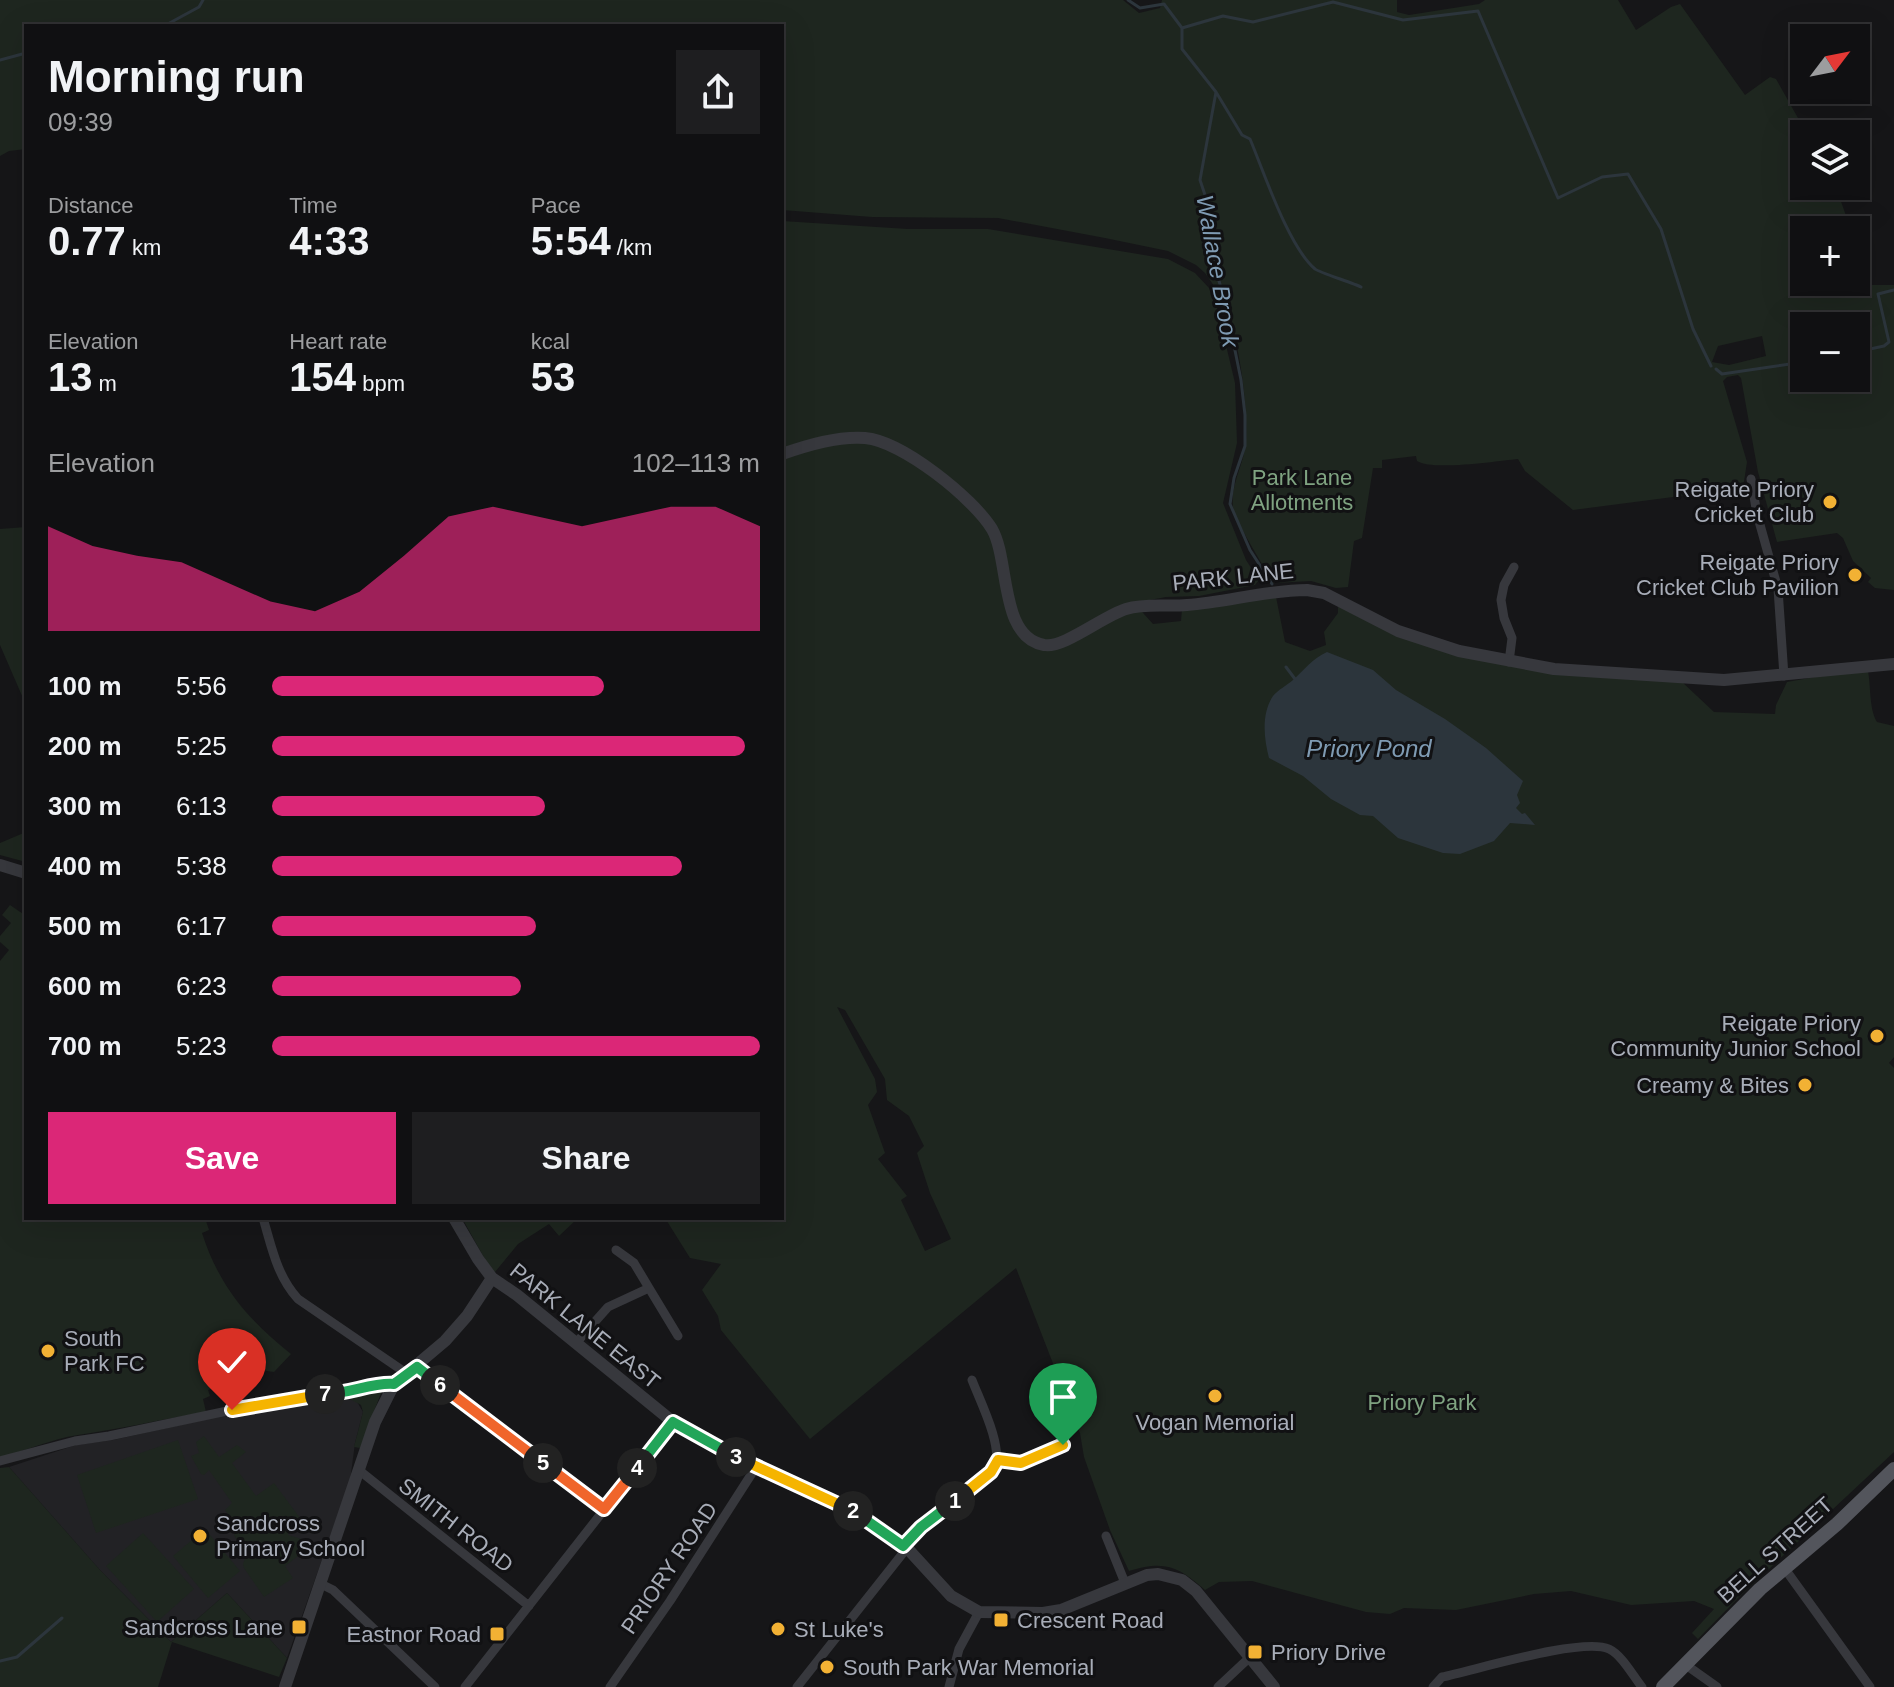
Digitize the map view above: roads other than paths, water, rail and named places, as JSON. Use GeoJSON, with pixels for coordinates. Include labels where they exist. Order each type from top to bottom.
{"type":"FeatureCollection","features":[{"type":"Feature","properties":{"kind":"main road","name":"BELL STREET"},"geometry":{"type":"LineString","coordinates":[[1663,1687],[1760,1589],[1894,1469]]}},
{"type":"Feature","properties":{"kind":"street","name":"PARK LANE"},"geometry":{"type":"LineString","coordinates":[[784,454],[838,440],[867,438],[891,445],[913,459],[954,490],[991,529],[999,545],[1009,601],[1016,621],[1032,641],[1042,645],[1064,642],[1106,616],[1130,607],[1183,606],[1307,590],[1324,593],[1398,631],[1459,651],[1554,669],[1689,679],[1784,676],[1894,664]]}},
{"type":"Feature","properties":{"kind":"street"},"geometry":{"type":"LineString","coordinates":[[1751,479],[1757,514],[1778,589],[1784,676]]}},
{"type":"Feature","properties":{"kind":"street"},"geometry":{"type":"LineString","coordinates":[[1509,662],[1512,638],[1501,600],[1504,585],[1514,567]]}},
{"type":"Feature","properties":{"kind":"street"},"geometry":{"type":"LineString","coordinates":[[0,865],[24,872]]}},
{"type":"Feature","properties":{"kind":"street"},"geometry":{"type":"LineString","coordinates":[[264,1220],[278,1272],[298,1299],[411,1370],[604,1509]]}},
{"type":"Feature","properties":{"kind":"street","name":"PARK LANE EAST"},"geometry":{"type":"LineString","coordinates":[[455,1220],[492,1278],[673,1422],[756,1467],[860,1515],[905,1547],[951,1596],[979,1612]]}},
{"type":"Feature","properties":{"kind":"street"},"geometry":{"type":"LineString","coordinates":[[616,1250],[634,1263],[678,1336]]}},
{"type":"Feature","properties":{"kind":"street"},"geometry":{"type":"LineString","coordinates":[[285,1687],[375,1422],[394,1384],[467,1316],[492,1278]]}},
{"type":"Feature","properties":{"kind":"street"},"geometry":{"type":"LineString","coordinates":[[576,1343],[608,1307],[649,1288]]}},
{"type":"Feature","properties":{"kind":"street"},"geometry":{"type":"LineString","coordinates":[[797,1687],[921,1527],[991,1472],[998,1460],[995,1442],[972,1380]]}},
{"type":"Feature","properties":{"kind":"street"},"geometry":{"type":"LineString","coordinates":[[0,1461],[75,1441],[274,1401],[314,1394],[343,1394],[383,1383],[394,1384]]}},
{"type":"Feature","properties":{"kind":"street"},"geometry":{"type":"LineString","coordinates":[[465,1687],[673,1422]]}},
{"type":"Feature","properties":{"kind":"street"},"geometry":{"type":"LineString","coordinates":[[998,1460],[1021,1463],[1063,1445]]}},
{"type":"Feature","properties":{"kind":"street","name":"PRIORY ROAD"},"geometry":{"type":"LineString","coordinates":[[610,1687],[670,1601],[756,1467]]}},
{"type":"Feature","properties":{"kind":"street","name":"SMITH ROAD"},"geometry":{"type":"LineString","coordinates":[[360,1471],[529,1606]]}},
{"type":"Feature","properties":{"kind":"street"},"geometry":{"type":"LineString","coordinates":[[1106,1536],[1125,1583]]}},
{"type":"Feature","properties":{"kind":"street"},"geometry":{"type":"LineString","coordinates":[[1785,1569],[1870,1687]]}},
{"type":"Feature","properties":{"kind":"street"},"geometry":{"type":"LineString","coordinates":[[949,1687],[959,1649],[979,1612],[1043,1613],[1061,1610],[1125,1583],[1158,1574],[1182,1580],[1196,1591],[1274,1687]]}},
{"type":"Feature","properties":{"kind":"street"},"geometry":{"type":"LineString","coordinates":[[321,1584],[333,1590],[435,1687]]}},
{"type":"Feature","properties":{"kind":"street"},"geometry":{"type":"LineString","coordinates":[[1433,1687],[1442,1677],[1541,1652],[1592,1647],[1613,1652],[1642,1687]]}},
{"type":"Feature","properties":{"kind":"street"},"geometry":{"type":"LineString","coordinates":[[1218,1687],[1249,1658]]}},
{"type":"Feature","properties":{"kind":"street"},"geometry":{"type":"LineString","coordinates":[[1686,1665],[1717,1687]]}},
{"type":"Feature","properties":{"kind":"water","name":"Priory Pond"},"geometry":{"type":"Polygon","coordinates":[[[1327,652],[1373,670],[1396,690],[1486,748],[1523,781],[1517,795],[1520,803],[1516,808],[1535,825],[1510,823],[1494,841],[1460,854],[1443,853],[1398,838],[1373,816],[1360,815],[1331,799],[1303,776],[1269,758],[1265,719],[1269,703],[1273,696],[1327,652]]]}},
{"type":"Feature","properties":{"kind":"waterway","name":"Wallace Brook"},"geometry":{"type":"LineString","coordinates":[[168,24],[199,7],[203,0]]}},
{"type":"Feature","properties":{"kind":"waterway","name":"Wallace Brook"},"geometry":{"type":"LineString","coordinates":[[1128,0],[1140,8],[1164,4],[1182,28],[1182,49],[1216,92],[1200,180],[1210,210],[1214,262],[1241,380],[1245,415],[1245,446],[1234,478],[1230,504],[1250,550],[1272,584]]}},
{"type":"Feature","properties":{"kind":"waterway"},"geometry":{"type":"LineString","coordinates":[[1182,28],[1223,16],[1253,22],[1333,2],[1403,20],[1478,11],[1558,198],[1602,177],[1628,174],[1661,229],[1693,329],[1711,366]]}},
{"type":"Feature","properties":{"kind":"waterway","name":"Wallace Brook"},"geometry":{"type":"LineString","coordinates":[[0,60],[24,54]]}},
{"type":"Feature","properties":{"kind":"waterway"},"geometry":{"type":"LineString","coordinates":[[1216,92],[1242,135],[1250,139],[1286,226],[1305,258],[1315,269],[1361,287]]}},
{"type":"Feature","properties":{"kind":"waterway"},"geometry":{"type":"LineString","coordinates":[[1870,349],[1889,342],[1878,294],[1894,290]]}},
{"type":"Feature","properties":{"kind":"waterway"},"geometry":{"type":"LineString","coordinates":[[1716,369],[1722,374],[1790,364]]}},
{"type":"Feature","properties":{"kind":"waterway"},"geometry":{"type":"LineString","coordinates":[[1286,667],[1295,679]]}},
{"type":"Feature","properties":{"kind":"waterway"},"geometry":{"type":"LineString","coordinates":[[0,1661],[17,1657],[62,1618]]}},
{"type":"Feature","properties":{"kind":"place","name":"Reigate Priory Cricket Club"},"geometry":{"type":"Point","coordinates":[1830,502]}},
{"type":"Feature","properties":{"kind":"place","name":"Reigate Priory Cricket Club Pavilion"},"geometry":{"type":"Point","coordinates":[1855,575]}},
{"type":"Feature","properties":{"kind":"place","name":"Reigate Priory Community Junior School"},"geometry":{"type":"Point","coordinates":[1877,1036]}},
{"type":"Feature","properties":{"kind":"place","name":"Creamy & Bites"},"geometry":{"type":"Point","coordinates":[1805,1085]}},
{"type":"Feature","properties":{"kind":"place","name":"South Park FC"},"geometry":{"type":"Point","coordinates":[48,1351]}},
{"type":"Feature","properties":{"kind":"place","name":"Vogan Memorial"},"geometry":{"type":"Point","coordinates":[1215,1396]}},
{"type":"Feature","properties":{"kind":"place","name":"Sandcross Primary School"},"geometry":{"type":"Point","coordinates":[200,1536]}},
{"type":"Feature","properties":{"kind":"place","name":"Crescent Road"},"geometry":{"type":"Point","coordinates":[1001,1620]}},
{"type":"Feature","properties":{"kind":"place","name":"Sandcross Lane"},"geometry":{"type":"Point","coordinates":[299,1627]}},
{"type":"Feature","properties":{"kind":"place","name":"St Luke's"},"geometry":{"type":"Point","coordinates":[778,1629]}},
{"type":"Feature","properties":{"kind":"place","name":"Eastnor Road"},"geometry":{"type":"Point","coordinates":[497,1634]}},
{"type":"Feature","properties":{"kind":"place","name":"Priory Drive"},"geometry":{"type":"Point","coordinates":[1255,1652]}},
{"type":"Feature","properties":{"kind":"place","name":"South Park War Memorial"},"geometry":{"type":"Point","coordinates":[827,1667]}},
{"type":"Feature","properties":{"kind":"park label","name":"Park Lane Allotments"},"geometry":{"type":"Point","coordinates":[1302,490]}},
{"type":"Feature","properties":{"kind":"park label","name":"Priory Park"},"geometry":{"type":"Point","coordinates":[1422,1402]}}]}
